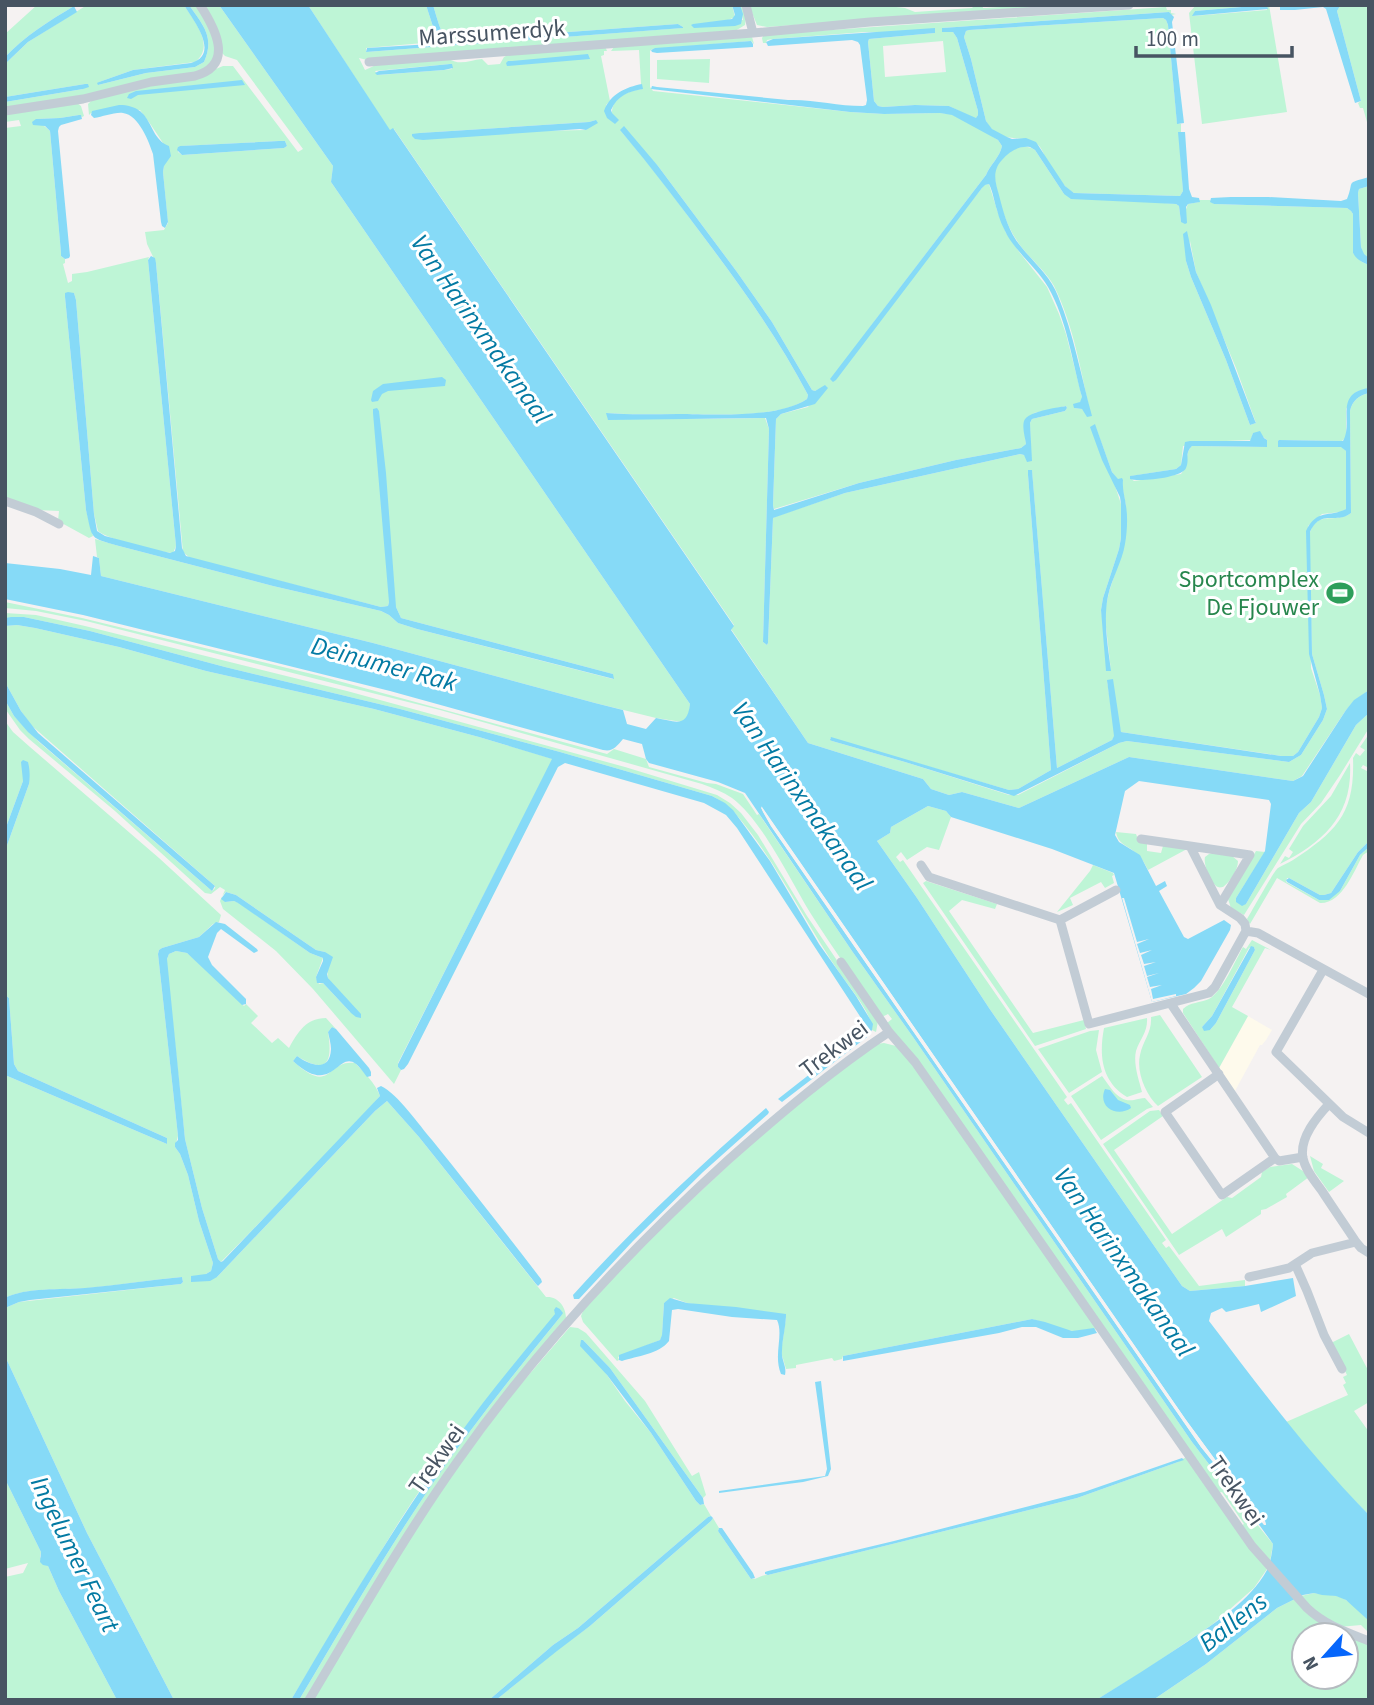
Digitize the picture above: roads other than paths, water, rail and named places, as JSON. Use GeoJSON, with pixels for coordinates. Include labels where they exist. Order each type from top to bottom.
{"type":"FeatureCollection","features":[{"type":"Feature","properties":{"kind":"street"},"geometry":{"type":"LineString","coordinates":[[5,111],[83,99],[135,85],[203,73],[216,59],[219,45],[216,33],[200,5]]}},
{"type":"Feature","properties":{"kind":"street"},"geometry":{"type":"LineString","coordinates":[[746,5],[753,33]]}},
{"type":"Feature","properties":{"kind":"street","name":"Marssumerdyk"},"geometry":{"type":"LineString","coordinates":[[369,62],[870,22],[1129,5]]}},
{"type":"Feature","properties":{"kind":"street"},"geometry":{"type":"LineString","coordinates":[[5,501],[59,524]]}},
{"type":"Feature","properties":{"kind":"street"},"geometry":{"type":"LineString","coordinates":[[1141,839],[1250,855],[1220,905]]}},
{"type":"Feature","properties":{"kind":"street"},"geometry":{"type":"LineString","coordinates":[[1059,920],[1089,1024],[1213,991],[1247,931],[1240,918],[1220,905],[1190,846]]}},
{"type":"Feature","properties":{"kind":"street"},"geometry":{"type":"LineString","coordinates":[[921,865],[929,877],[1059,920],[1115,890]]}},
{"type":"Feature","properties":{"kind":"street"},"geometry":{"type":"LineString","coordinates":[[1247,931],[1258,933],[1323,970],[1367,991]]}},
{"type":"Feature","properties":{"kind":"street"},"geometry":{"type":"LineString","coordinates":[[841,962],[889,1032]]}},
{"type":"Feature","properties":{"kind":"street"},"geometry":{"type":"LineString","coordinates":[[1323,970],[1276,1052],[1329,1104],[1351,1123],[1369,1133]]}},
{"type":"Feature","properties":{"kind":"street"},"geometry":{"type":"LineString","coordinates":[[1171,1004],[1275,1158],[1279,1161],[1303,1157]]}},
{"type":"Feature","properties":{"kind":"street","name":"Trekwei"},"geometry":{"type":"LineString","coordinates":[[309,1700],[428,1504],[489,1419],[549,1344],[633,1251],[695,1191],[792,1105],[889,1032],[915,1062],[1260,1555],[1317,1618],[1332,1627],[1369,1640]]}},
{"type":"Feature","properties":{"kind":"street"},"geometry":{"type":"LineString","coordinates":[[1219,1074],[1165,1111],[1222,1195],[1275,1158]]}},
{"type":"Feature","properties":{"kind":"street"},"geometry":{"type":"LineString","coordinates":[[1329,1104],[1315,1119],[1307,1136],[1303,1157],[1308,1171],[1356,1242],[1369,1253]]}},
{"type":"Feature","properties":{"kind":"street"},"geometry":{"type":"LineString","coordinates":[[1249,1276],[1282,1270],[1312,1253],[1356,1242]]}},
{"type":"Feature","properties":{"kind":"street"},"geometry":{"type":"LineString","coordinates":[[1295,1264],[1324,1335],[1342,1369]]}},
{"type":"Feature","properties":{"kind":"water"},"geometry":{"type":"Polygon","coordinates":[[[184,5],[189,5],[206,32],[208,45],[204,62],[195,67],[146,73],[98,85],[99,82],[133,70],[191,63],[200,59],[204,52],[202,36],[184,5]]]}},
{"type":"Feature","properties":{"kind":"water"},"geometry":{"type":"Polygon","coordinates":[[[219,5],[308,5],[390,130],[393,128],[734,626],[731,630],[808,743],[923,779],[931,789],[949,795],[962,792],[1019,808],[1129,757],[1293,781],[1303,776],[1354,700],[1369,690],[1369,713],[1356,725],[1311,802],[1299,813],[1246,904],[1242,906],[1236,902],[1236,898],[1265,851],[1271,804],[1269,800],[1139,781],[1125,791],[1115,835],[1119,842],[1140,855],[1156,886],[1165,881],[1167,886],[1159,891],[1184,937],[1188,939],[1224,920],[1231,925],[1201,981],[1186,994],[1152,1002],[1114,873],[1052,849],[951,817],[946,811],[928,806],[891,827],[890,833],[877,841],[1182,1286],[1190,1291],[1293,1278],[1296,1296],[1261,1312],[1259,1304],[1226,1312],[1222,1308],[1211,1313],[1209,1321],[1306,1445],[1369,1515],[1369,1621],[1346,1600],[1336,1596],[1314,1593],[1303,1595],[1277,1608],[1206,1664],[1153,1700],[1096,1700],[1221,1619],[1242,1601],[1267,1570],[1273,1544],[1192,1442],[745,793],[718,782],[649,763],[642,744],[623,739],[612,750],[603,750],[390,691],[83,615],[5,599],[5,563],[91,575],[93,556],[99,558],[101,576],[373,643],[623,710],[627,724],[646,729],[656,718],[679,722],[686,717],[690,704],[331,182],[333,166],[219,5]],[[762,807],[771,826],[1201,1447],[1266,1525],[1186,1420],[762,807]]]}},
{"type":"Feature","properties":{"kind":"water"},"geometry":{"type":"Polygon","coordinates":[[[426,5],[433,5],[441,30],[449,41],[678,24],[683,28],[366,52],[367,48],[435,42],[437,39],[426,5]]]}},
{"type":"Feature","properties":{"kind":"water"},"geometry":{"type":"Polygon","coordinates":[[[732,5],[740,5],[743,14],[741,24],[694,28],[691,25],[732,19],[735,15],[732,5]]]}},
{"type":"Feature","properties":{"kind":"water"},"geometry":{"type":"Polygon","coordinates":[[[1265,5],[1268,9],[1192,16],[1195,11],[1265,5]]]}},
{"type":"Feature","properties":{"kind":"water"},"geometry":{"type":"Polygon","coordinates":[[[1280,5],[1348,5],[1340,6],[1337,11],[1361,101],[1355,103],[1326,9],[1280,10],[1280,5]]]}},
{"type":"Feature","properties":{"kind":"water"},"geometry":{"type":"Polygon","coordinates":[[[74,6],[77,12],[28,42],[5,64],[5,57],[21,42],[74,6]]]}},
{"type":"Feature","properties":{"kind":"water"},"geometry":{"type":"Polygon","coordinates":[[[1169,12],[1174,17],[1172,22],[1184,123],[1177,124],[1168,25],[1163,18],[969,30],[964,37],[986,121],[992,129],[1007,137],[1026,138],[1036,142],[1065,186],[1074,193],[1180,196],[1183,191],[1178,132],[1185,132],[1189,189],[1192,197],[1199,198],[1200,202],[1188,204],[1185,224],[1181,222],[1179,206],[1176,204],[1071,199],[1064,194],[1035,150],[1030,147],[1011,152],[997,168],[996,185],[1010,229],[1021,247],[1050,280],[1064,311],[1092,416],[1087,417],[1082,409],[1074,408],[1073,404],[1080,402],[1082,397],[1055,300],[1044,280],[1007,235],[989,184],[982,188],[836,380],[833,382],[830,379],[986,175],[1001,150],[1002,146],[998,140],[952,115],[940,113],[850,112],[651,89],[652,86],[863,106],[867,100],[858,42],[852,40],[768,46],[766,42],[773,39],[935,28],[935,33],[869,39],[874,101],[883,107],[949,106],[976,118],[978,111],[957,38],[953,32],[942,32],[942,28],[1169,12]]]}},
{"type":"Feature","properties":{"kind":"water"},"geometry":{"type":"Polygon","coordinates":[[[751,41],[753,47],[657,53],[651,50],[655,48],[751,41]]]}},
{"type":"Feature","properties":{"kind":"water"},"geometry":{"type":"Polygon","coordinates":[[[588,54],[590,59],[507,66],[506,63],[508,61],[588,54]]]}},
{"type":"Feature","properties":{"kind":"water"},"geometry":{"type":"Polygon","coordinates":[[[452,64],[453,68],[444,70],[375,73],[379,71],[452,64]]]}},
{"type":"Feature","properties":{"kind":"water"},"geometry":{"type":"Polygon","coordinates":[[[242,80],[245,85],[127,98],[136,91],[242,80]]]}},
{"type":"Feature","properties":{"kind":"water"},"geometry":{"type":"Polygon","coordinates":[[[88,84],[89,87],[83,89],[5,102],[5,97],[88,84]]]}},
{"type":"Feature","properties":{"kind":"water"},"geometry":{"type":"Polygon","coordinates":[[[642,84],[643,89],[624,95],[614,105],[612,113],[619,120],[615,124],[607,118],[604,111],[614,96],[625,89],[642,84]]]}},
{"type":"Feature","properties":{"kind":"water"},"geometry":{"type":"Polygon","coordinates":[[[119,105],[139,110],[162,142],[169,146],[171,156],[163,172],[168,222],[165,228],[161,222],[153,154],[142,130],[134,119],[123,113],[94,118],[91,115],[92,111],[119,105]]]}},
{"type":"Feature","properties":{"kind":"water"},"geometry":{"type":"Polygon","coordinates":[[[81,115],[82,119],[61,125],[58,131],[70,256],[65,259],[61,256],[50,131],[45,126],[33,125],[32,122],[36,119],[81,115]]]}},
{"type":"Feature","properties":{"kind":"water"},"geometry":{"type":"Polygon","coordinates":[[[596,120],[598,123],[586,130],[423,140],[412,136],[420,133],[596,120]]]}},
{"type":"Feature","properties":{"kind":"water"},"geometry":{"type":"Polygon","coordinates":[[[624,126],[658,166],[737,272],[772,322],[812,390],[825,385],[828,388],[815,404],[781,414],[776,419],[774,510],[859,483],[1021,448],[1026,444],[1023,427],[1027,418],[1043,410],[1067,408],[1065,411],[1032,419],[1032,461],[1027,462],[1024,455],[1020,454],[845,493],[773,518],[767,645],[763,642],[769,429],[766,418],[608,420],[606,413],[762,413],[794,405],[807,399],[808,395],[775,338],[738,283],[620,130],[624,126]]]}},
{"type":"Feature","properties":{"kind":"water"},"geometry":{"type":"Polygon","coordinates":[[[285,141],[287,146],[284,148],[182,155],[177,150],[180,146],[285,141]]]}},
{"type":"Feature","properties":{"kind":"water"},"geometry":{"type":"Polygon","coordinates":[[[1369,177],[1369,186],[1359,189],[1358,193],[1361,247],[1369,258],[1369,265],[1353,253],[1353,214],[1347,208],[1210,202],[1211,198],[1231,197],[1341,201],[1347,199],[1353,182],[1369,177]]]}},
{"type":"Feature","properties":{"kind":"water"},"geometry":{"type":"Polygon","coordinates":[[[1187,231],[1196,272],[1256,423],[1250,425],[1191,277],[1183,234],[1187,231]]]}},
{"type":"Feature","properties":{"kind":"water"},"geometry":{"type":"Polygon","coordinates":[[[151,256],[156,263],[182,548],[186,556],[381,607],[388,606],[373,413],[373,409],[377,408],[386,473],[396,607],[401,618],[613,674],[614,679],[417,629],[398,623],[381,611],[273,586],[97,539],[92,533],[86,510],[65,297],[68,292],[74,293],[76,300],[97,531],[105,536],[170,553],[175,551],[176,546],[148,260],[151,256]]]}},
{"type":"Feature","properties":{"kind":"water"},"geometry":{"type":"Polygon","coordinates":[[[442,377],[446,380],[445,386],[388,391],[382,394],[378,401],[371,400],[373,391],[383,384],[442,377]]]}},
{"type":"Feature","properties":{"kind":"water"},"geometry":{"type":"Polygon","coordinates":[[[1369,388],[1369,393],[1357,399],[1350,411],[1351,513],[1340,518],[1319,521],[1310,532],[1312,654],[1327,709],[1301,755],[1289,762],[1127,741],[1014,796],[830,740],[831,737],[1009,790],[1018,789],[1051,770],[1028,475],[1028,470],[1032,470],[1057,768],[1112,740],[1114,736],[1107,680],[1113,679],[1121,732],[1293,756],[1298,752],[1322,708],[1309,654],[1306,531],[1319,516],[1346,509],[1346,451],[1341,447],[1278,447],[1278,441],[1343,441],[1348,402],[1358,391],[1369,388]]]}},
{"type":"Feature","properties":{"kind":"water"},"geometry":{"type":"Polygon","coordinates":[[[1095,424],[1112,472],[1118,479],[1123,480],[1127,515],[1124,551],[1110,589],[1106,614],[1111,671],[1106,671],[1101,610],[1119,549],[1121,504],[1090,427],[1095,424]]]}},
{"type":"Feature","properties":{"kind":"water"},"geometry":{"type":"Polygon","coordinates":[[[1260,431],[1267,440],[1267,447],[1192,446],[1183,471],[1160,478],[1130,479],[1130,476],[1176,469],[1181,465],[1185,442],[1250,441],[1253,433],[1260,431]]]}},
{"type":"Feature","properties":{"kind":"water"},"geometry":{"type":"Polygon","coordinates":[[[24,617],[90,631],[400,709],[712,796],[733,810],[770,861],[819,944],[873,1024],[872,1030],[867,1037],[782,1102],[778,1099],[861,1034],[865,1024],[726,815],[704,803],[565,763],[558,767],[408,1064],[401,1070],[398,1064],[552,759],[374,709],[35,628],[5,626],[5,618],[24,617]]]}},
{"type":"Feature","properties":{"kind":"water"},"geometry":{"type":"Polygon","coordinates":[[[5,682],[21,711],[38,733],[215,886],[212,891],[28,732],[5,700],[5,682]]]}},
{"type":"Feature","properties":{"kind":"water"},"geometry":{"type":"Polygon","coordinates":[[[23,760],[28,762],[29,784],[5,851],[5,830],[23,781],[23,760]]]}},
{"type":"Feature","properties":{"kind":"water"},"geometry":{"type":"Polygon","coordinates":[[[1369,841],[1369,847],[1360,855],[1340,891],[1329,900],[1319,900],[1286,880],[1289,878],[1320,895],[1331,893],[1358,852],[1369,841]]]}},
{"type":"Feature","properties":{"kind":"water"},"geometry":{"type":"Polygon","coordinates":[[[226,892],[236,895],[316,950],[333,957],[328,978],[361,1014],[361,1018],[351,1013],[323,983],[317,983],[316,977],[323,958],[310,953],[238,903],[225,902],[221,899],[226,892]]]}},
{"type":"Feature","properties":{"kind":"water"},"geometry":{"type":"Polygon","coordinates":[[[216,922],[225,924],[258,951],[254,953],[221,929],[208,957],[212,965],[246,999],[246,1004],[242,1005],[187,953],[176,951],[169,954],[167,959],[185,1139],[218,1259],[223,1261],[380,1096],[377,1088],[381,1086],[408,1110],[487,1209],[541,1279],[542,1282],[538,1286],[387,1101],[217,1277],[210,1281],[191,1282],[191,1276],[211,1271],[213,1263],[188,1175],[175,1147],[178,1136],[158,954],[162,948],[199,937],[216,922]]]}},
{"type":"Feature","properties":{"kind":"water"},"geometry":{"type":"Polygon","coordinates":[[[1251,946],[1255,950],[1216,1023],[1210,1030],[1204,1031],[1202,1027],[1212,1016],[1251,946]]]}},
{"type":"Feature","properties":{"kind":"water"},"geometry":{"type":"Polygon","coordinates":[[[5,995],[9,998],[14,1064],[18,1071],[167,1138],[167,1144],[5,1075],[5,995]]]}},
{"type":"Feature","properties":{"kind":"water"},"geometry":{"type":"Polygon","coordinates":[[[332,1027],[369,1068],[371,1076],[367,1077],[357,1065],[349,1061],[326,1075],[317,1075],[293,1061],[297,1056],[312,1064],[327,1062],[331,1049],[328,1032],[332,1027]]]}},
{"type":"Feature","properties":{"kind":"water"},"geometry":{"type":"Polygon","coordinates":[[[1105,1089],[1110,1090],[1118,1100],[1131,1108],[1120,1112],[1110,1109],[1104,1101],[1105,1089]]]}},
{"type":"Feature","properties":{"kind":"water"},"geometry":{"type":"Polygon","coordinates":[[[766,1108],[768,1114],[703,1172],[579,1299],[574,1299],[573,1295],[643,1222],[766,1108]]]}},
{"type":"Feature","properties":{"kind":"water"},"geometry":{"type":"Polygon","coordinates":[[[182,1277],[181,1284],[30,1300],[5,1308],[5,1298],[23,1292],[182,1277]]]}},
{"type":"Feature","properties":{"kind":"water"},"geometry":{"type":"Polygon","coordinates":[[[670,1298],[687,1303],[786,1314],[782,1354],[785,1375],[781,1374],[779,1367],[777,1320],[678,1309],[672,1310],[669,1341],[665,1345],[647,1354],[619,1360],[619,1355],[660,1340],[664,1303],[670,1298]]]}},
{"type":"Feature","properties":{"kind":"water"},"geometry":{"type":"Polygon","coordinates":[[[556,1307],[563,1313],[561,1316],[446,1464],[380,1565],[299,1700],[291,1700],[412,1503],[480,1407],[555,1314],[556,1307]]]}},
{"type":"Feature","properties":{"kind":"water"},"geometry":{"type":"Polygon","coordinates":[[[1032,1319],[1072,1331],[1094,1328],[1097,1333],[1078,1338],[1063,1338],[1036,1327],[1022,1327],[843,1361],[843,1356],[1032,1319]]]}},
{"type":"Feature","properties":{"kind":"water"},"geometry":{"type":"Polygon","coordinates":[[[581,1340],[610,1368],[703,1498],[704,1504],[700,1505],[696,1501],[651,1433],[607,1375],[580,1346],[581,1340]]]}},
{"type":"Feature","properties":{"kind":"water","name":"Ingelumer Feart"},"geometry":{"type":"Polygon","coordinates":[[[5,1356],[87,1533],[174,1700],[117,1700],[48,1566],[40,1562],[41,1552],[5,1479],[5,1356]]]}},
{"type":"Feature","properties":{"kind":"water"},"geometry":{"type":"Polygon","coordinates":[[[821,1381],[831,1469],[828,1476],[719,1493],[825,1476],[827,1469],[815,1382],[821,1381]]]}},
{"type":"Feature","properties":{"kind":"water"},"geometry":{"type":"Polygon","coordinates":[[[1182,1458],[1184,1460],[1077,1498],[765,1574],[768,1571],[1084,1492],[1182,1458]]]}},
{"type":"Feature","properties":{"kind":"water"},"geometry":{"type":"Polygon","coordinates":[[[711,1516],[711,1521],[590,1626],[496,1700],[489,1700],[553,1645],[578,1628],[711,1516]]]}},
{"type":"Feature","properties":{"kind":"water"},"geometry":{"type":"Polygon","coordinates":[[[722,1528],[755,1578],[751,1579],[718,1531],[722,1528]]]}},
{"type":"Feature","properties":{"kind":"place","name":"Sportcomplex De Fjouwer"},"geometry":{"type":"Point","coordinates":[1340,593]}},
{"type":"Feature","properties":{"kind":"water label","name":"Van Harinxmakanaal"},"geometry":{"type":"Point","coordinates":[481,329]}},
{"type":"Feature","properties":{"kind":"water label","name":"Deinumer Rak"},"geometry":{"type":"Point","coordinates":[384,664]}},
{"type":"Feature","properties":{"kind":"water label","name":"Van Harinxmakanaal"},"geometry":{"type":"Point","coordinates":[802,796]}},
{"type":"Feature","properties":{"kind":"water label","name":"Van Harinxmakanaal"},"geometry":{"type":"Point","coordinates":[1124,1262]}},
{"type":"Feature","properties":{"kind":"water label","name":"Ballens"},"geometry":{"type":"Point","coordinates":[1233,1622]}}]}
